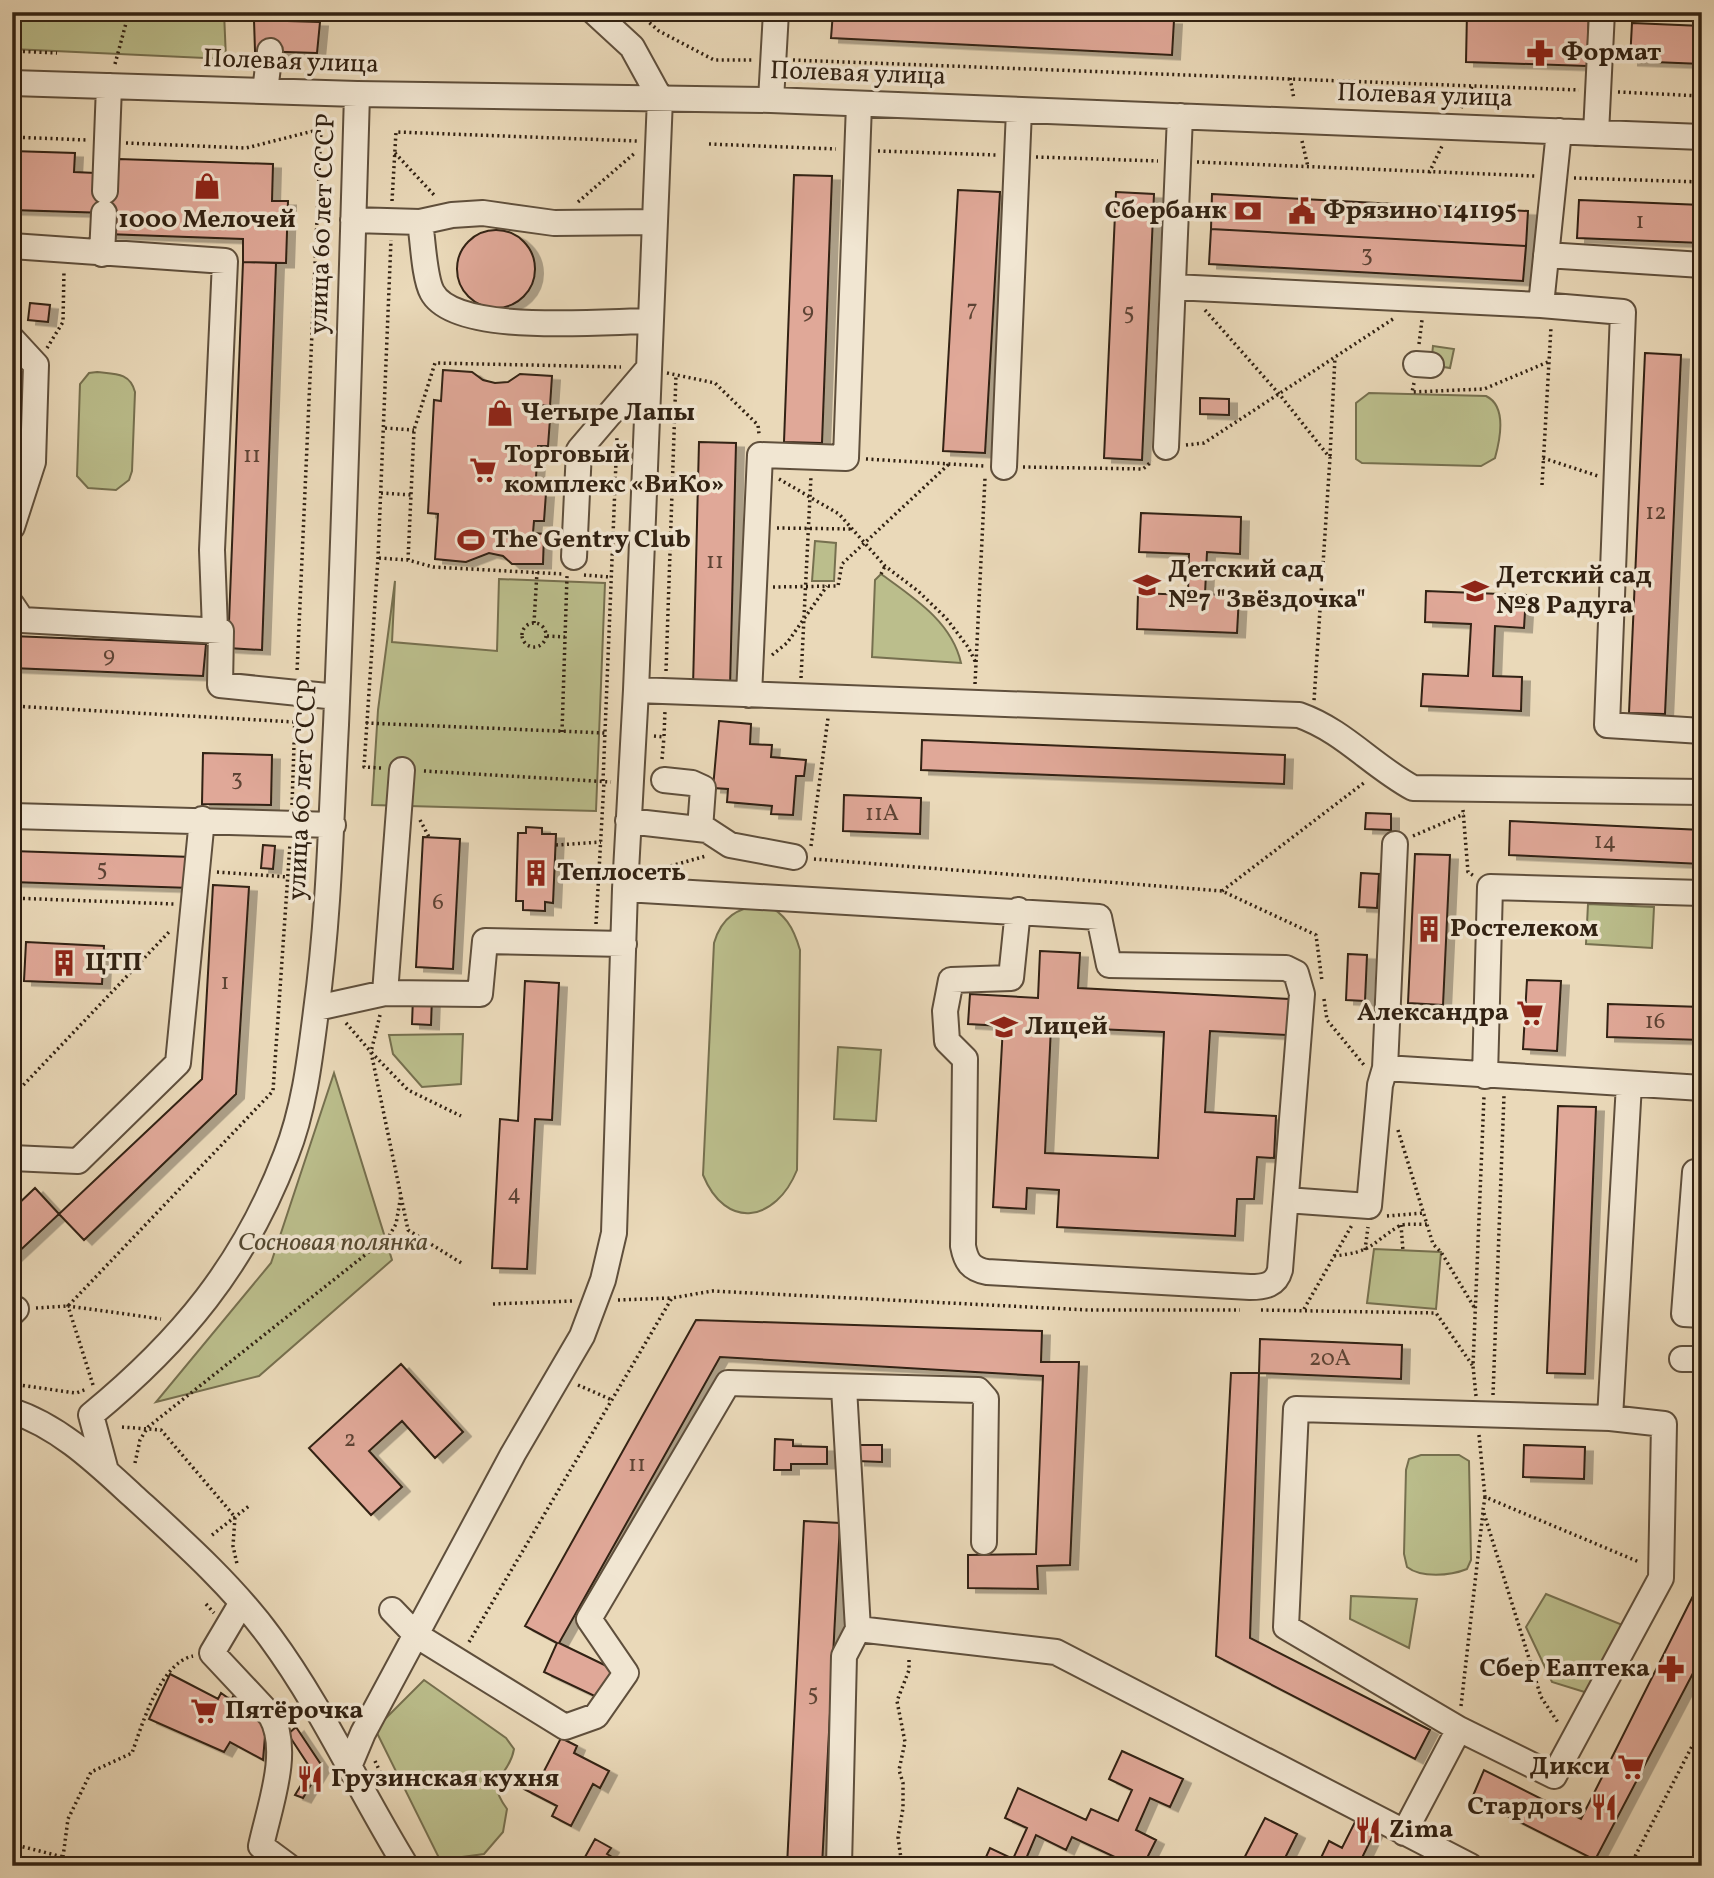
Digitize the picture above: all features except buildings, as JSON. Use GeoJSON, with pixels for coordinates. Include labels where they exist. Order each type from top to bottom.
{"type":"FeatureCollection","features":[{"type":"Feature","properties":{"kind":"street"},"geometry":{"type":"LineString","coordinates":[[350,1764],[363,1733],[416,1635],[498,1464],[582,1336],[603,1280],[614,1233],[624,944],[631,890],[628,821],[636,690],[660,98],[632,47],[594,12]]}},
{"type":"Feature","properties":{"kind":"street"},"geometry":{"type":"LineString","coordinates":[[771,100],[776,12]]}},
{"type":"Feature","properties":{"kind":"street"},"geometry":{"type":"LineString","coordinates":[[1596,133],[1602,12]]}},
{"type":"Feature","properties":{"kind":"street"},"geometry":{"type":"LineString","coordinates":[[265,91],[270,51]]}},
{"type":"Feature","properties":{"kind":"street","name":"Полевая улица"},"geometry":{"type":"LineString","coordinates":[[12,83],[357,94],[771,100],[1702,137]]}},
{"type":"Feature","properties":{"kind":"street"},"geometry":{"type":"LineString","coordinates":[[102,254],[109,86]]}},
{"type":"Feature","properties":{"kind":"street","name":"улица 60 лет СССР"},"geometry":{"type":"LineString","coordinates":[[91,1415],[158,1355],[210,1298],[257,1223],[288,1152],[323,1007],[333,825],[357,94]]}},
{"type":"Feature","properties":{"kind":"street"},"geometry":{"type":"LineString","coordinates":[[749,695],[760,455],[846,458],[859,104]]}},
{"type":"Feature","properties":{"kind":"street"},"geometry":{"type":"LineString","coordinates":[[995,466],[1019,110]]}},
{"type":"Feature","properties":{"kind":"street"},"geometry":{"type":"LineString","coordinates":[[1166,447],[1180,116]]}},
{"type":"Feature","properties":{"kind":"street"},"geometry":{"type":"LineString","coordinates":[[1541,304],[1559,131]]}},
{"type":"Feature","properties":{"kind":"street"},"geometry":{"type":"LineString","coordinates":[[353,220],[420,222],[452,215],[497,214],[554,223],[655,222]]}},
{"type":"Feature","properties":{"kind":"street"},"geometry":{"type":"LineString","coordinates":[[420,222],[431,290],[443,306],[463,315],[492,322],[650,321]]}},
{"type":"Feature","properties":{"kind":"street"},"geometry":{"type":"LineString","coordinates":[[12,246],[225,261],[212,550],[215,630]]}},
{"type":"Feature","properties":{"kind":"street"},"geometry":{"type":"LineString","coordinates":[[1546,255],[1702,265]]}},
{"type":"Feature","properties":{"kind":"street"},"geometry":{"type":"LineString","coordinates":[[1173,286],[1541,304],[1623,312],[1607,725],[1702,731]]}},
{"type":"Feature","properties":{"kind":"street"},"geometry":{"type":"LineString","coordinates":[[12,339],[36,365],[33,462],[12,527]]}},
{"type":"Feature","properties":{"kind":"street"},"geometry":{"type":"LineString","coordinates":[[570,566],[579,450],[648,369]]}},
{"type":"Feature","properties":{"kind":"street"},"geometry":{"type":"LineString","coordinates":[[12,605],[22,620],[221,631],[220,685],[337,697]]}},
{"type":"Feature","properties":{"kind":"street"},"geometry":{"type":"LineString","coordinates":[[636,690],[1299,715],[1325,725],[1382,769],[1413,788],[1702,792]]}},
{"type":"Feature","properties":{"kind":"street"},"geometry":{"type":"LineString","coordinates":[[385,993],[402,770]]}},
{"type":"Feature","properties":{"kind":"street"},"geometry":{"type":"LineString","coordinates":[[631,776],[705,776]]}},
{"type":"Feature","properties":{"kind":"street"},"geometry":{"type":"LineString","coordinates":[[664,780],[692,783],[703,788],[700,829]]}},
{"type":"Feature","properties":{"kind":"street"},"geometry":{"type":"LineString","coordinates":[[12,816],[202,819],[333,825]]}},
{"type":"Feature","properties":{"kind":"street"},"geometry":{"type":"LineString","coordinates":[[12,1158],[78,1161],[178,1063],[202,819]]}},
{"type":"Feature","properties":{"kind":"street"},"geometry":{"type":"LineString","coordinates":[[628,821],[707,830],[730,845],[802,858]]}},
{"type":"Feature","properties":{"kind":"street"},"geometry":{"type":"LineString","coordinates":[[1286,1200],[1369,1206],[1380,1085],[1385,1068],[1395,844]]}},
{"type":"Feature","properties":{"kind":"street"},"geometry":{"type":"LineString","coordinates":[[1495,1081],[1490,887],[1702,894]]}},
{"type":"Feature","properties":{"kind":"street"},"geometry":{"type":"LineString","coordinates":[[631,890],[1018,910],[1099,917],[1109,965],[1286,968],[1296,972],[1302,994],[1278,1277],[1261,1287],[987,1272],[973,1268],[963,1246],[965,1059],[947,1041],[945,1011],[951,980],[1011,978],[1018,910]]}},
{"type":"Feature","properties":{"kind":"street"},"geometry":{"type":"LineString","coordinates":[[323,1007],[385,993],[480,994],[485,942],[624,944]]}},
{"type":"Feature","properties":{"kind":"street"},"geometry":{"type":"LineString","coordinates":[[1385,1068],[1495,1081],[1702,1088]]}},
{"type":"Feature","properties":{"kind":"street"},"geometry":{"type":"LineString","coordinates":[[1610,1418],[1629,1084]]}},
{"type":"Feature","properties":{"kind":"street"},"geometry":{"type":"LineString","coordinates":[[1702,1172],[1695,1172],[1684,1314],[1702,1315]]}},
{"type":"Feature","properties":{"kind":"street"},"geometry":{"type":"LineString","coordinates":[[392,1610],[416,1635],[565,1727],[596,1716],[626,1672],[589,1619],[727,1383],[978,1390],[986,1399],[984,1542]]}},
{"type":"Feature","properties":{"kind":"street"},"geometry":{"type":"LineString","coordinates":[[839,1866],[844,1656],[858,1629],[844,1388]]}},
{"type":"Feature","properties":{"kind":"street"},"geometry":{"type":"LineString","coordinates":[[1296,1409],[1610,1418],[1664,1424],[1661,1578],[1554,1776],[1459,1728],[1286,1627],[1296,1409]]}},
{"type":"Feature","properties":{"kind":"street"},"geometry":{"type":"LineString","coordinates":[[12,1411],[40,1420],[106,1471],[160,1521],[241,1604],[277,1647],[350,1764],[406,1866]]}},
{"type":"Feature","properties":{"kind":"street"},"geometry":{"type":"LineString","coordinates":[[40,1420],[91,1415],[106,1471]]}},
{"type":"Feature","properties":{"kind":"street"},"geometry":{"type":"LineString","coordinates":[[241,1604],[212,1653],[277,1727],[281,1747],[261,1846],[288,1866]]}},
{"type":"Feature","properties":{"kind":"street"},"geometry":{"type":"LineString","coordinates":[[858,1629],[1056,1652],[1471,1866]]}},
{"type":"Feature","properties":{"kind":"street"},"geometry":{"type":"LineString","coordinates":[[1404,1833],[1459,1728]]}},
{"type":"Feature","properties":{"kind":"path"},"geometry":{"type":"LineString","coordinates":[[109,86],[128,12]]}},
{"type":"Feature","properties":{"kind":"path"},"geometry":{"type":"LineString","coordinates":[[637,12],[659,32],[714,60],[773,60],[1702,96]]}},
{"type":"Feature","properties":{"kind":"path"},"geometry":{"type":"LineString","coordinates":[[12,51],[57,53]]}},
{"type":"Feature","properties":{"kind":"path"},"geometry":{"type":"LineString","coordinates":[[12,137],[246,148],[321,129],[291,822],[273,1091],[68,1306]]}},
{"type":"Feature","properties":{"kind":"path"},"geometry":{"type":"LineString","coordinates":[[631,776],[604,782],[364,767],[382,493],[396,132],[648,141]]}},
{"type":"Feature","properties":{"kind":"path"},"geometry":{"type":"LineString","coordinates":[[709,144],[1702,182]]}},
{"type":"Feature","properties":{"kind":"path"},"geometry":{"type":"LineString","coordinates":[[554,223],[637,150]]}},
{"type":"Feature","properties":{"kind":"path"},"geometry":{"type":"LineString","coordinates":[[395,153],[452,215]]}},
{"type":"Feature","properties":{"kind":"path"},"geometry":{"type":"LineString","coordinates":[[36,365],[63,322],[64,251]]}},
{"type":"Feature","properties":{"kind":"path"},"geometry":{"type":"LineString","coordinates":[[1173,286],[1207,312],[1235,341],[1330,458]]}},
{"type":"Feature","properties":{"kind":"path"},"geometry":{"type":"LineString","coordinates":[[1542,485],[1551,328]]}},
{"type":"Feature","properties":{"kind":"path"},"geometry":{"type":"LineString","coordinates":[[1313,720],[1335,357]]}},
{"type":"Feature","properties":{"kind":"path"},"geometry":{"type":"LineString","coordinates":[[1412,392],[1484,389],[1549,362]]}},
{"type":"Feature","properties":{"kind":"path"},"geometry":{"type":"LineString","coordinates":[[408,560],[414,430],[435,363],[621,366],[595,944]]}},
{"type":"Feature","properties":{"kind":"path"},"geometry":{"type":"LineString","coordinates":[[648,369],[715,383],[758,425],[760,455],[767,473],[839,514],[884,566],[918,591],[946,618],[968,647],[976,663]]}},
{"type":"Feature","properties":{"kind":"path"},"geometry":{"type":"LineString","coordinates":[[654,736],[664,737],[676,375]]}},
{"type":"Feature","properties":{"kind":"path"},"geometry":{"type":"LineString","coordinates":[[384,428],[414,430]]}},
{"type":"Feature","properties":{"kind":"path"},"geometry":{"type":"LineString","coordinates":[[800,697],[812,457]]}},
{"type":"Feature","properties":{"kind":"path"},"geometry":{"type":"LineString","coordinates":[[1544,458],[1616,482]]}},
{"type":"Feature","properties":{"kind":"path"},"geometry":{"type":"LineString","coordinates":[[754,587],[838,586],[842,565],[949,464]]}},
{"type":"Feature","properties":{"kind":"path"},"geometry":{"type":"LineString","coordinates":[[974,704],[995,466]]}},
{"type":"Feature","properties":{"kind":"path"},"geometry":{"type":"LineString","coordinates":[[382,493],[412,495]]}},
{"type":"Feature","properties":{"kind":"path"},"geometry":{"type":"LineString","coordinates":[[757,528],[852,529]]}},
{"type":"Feature","properties":{"kind":"path"},"geometry":{"type":"LineString","coordinates":[[378,558],[408,560],[433,567],[537,572],[570,566],[610,577]]}},
{"type":"Feature","properties":{"kind":"path"},"geometry":{"type":"LineString","coordinates":[[562,732],[570,566]]}},
{"type":"Feature","properties":{"kind":"path"},"geometry":{"type":"LineString","coordinates":[[881,574],[884,566]]}},
{"type":"Feature","properties":{"kind":"path"},"geometry":{"type":"LineString","coordinates":[[534,623],[537,572]]}},
{"type":"Feature","properties":{"kind":"path"},"geometry":{"type":"LineString","coordinates":[[750,665],[766,659],[788,643],[827,586]]}},
{"type":"Feature","properties":{"kind":"path"},"geometry":{"type":"LineString","coordinates":[[534,623],[544,626],[547,636],[543,645],[534,648],[525,644],[522,635],[525,626],[534,623]]}},
{"type":"Feature","properties":{"kind":"path"},"geometry":{"type":"LineString","coordinates":[[547,636],[565,637]]}},
{"type":"Feature","properties":{"kind":"path"},"geometry":{"type":"LineString","coordinates":[[802,858],[830,699]]}},
{"type":"Feature","properties":{"kind":"path"},"geometry":{"type":"LineString","coordinates":[[12,706],[295,722]]}},
{"type":"Feature","properties":{"kind":"path"},"geometry":{"type":"LineString","coordinates":[[366,723],[605,733]]}},
{"type":"Feature","properties":{"kind":"path"},"geometry":{"type":"LineString","coordinates":[[1222,891],[1382,769]]}},
{"type":"Feature","properties":{"kind":"path"},"geometry":{"type":"LineString","coordinates":[[1462,789],[1468,872],[1490,887]]}},
{"type":"Feature","properties":{"kind":"path"},"geometry":{"type":"LineString","coordinates":[[1395,844],[1464,814]]}},
{"type":"Feature","properties":{"kind":"path"},"geometry":{"type":"LineString","coordinates":[[556,845],[601,842]]}},
{"type":"Feature","properties":{"kind":"path"},"geometry":{"type":"LineString","coordinates":[[631,890],[665,866],[687,863],[730,845]]}},
{"type":"Feature","properties":{"kind":"path"},"geometry":{"type":"LineString","coordinates":[[197,871],[288,877]]}},
{"type":"Feature","properties":{"kind":"path"},"geometry":{"type":"LineString","coordinates":[[12,898],[194,904]]}},
{"type":"Feature","properties":{"kind":"path"},"geometry":{"type":"LineString","coordinates":[[12,1097],[194,904]]}},
{"type":"Feature","properties":{"kind":"path"},"geometry":{"type":"LineString","coordinates":[[385,993],[371,1052],[408,1230],[463,1264]]}},
{"type":"Feature","properties":{"kind":"path"},"geometry":{"type":"LineString","coordinates":[[323,1007],[408,1090],[461,1116]]}},
{"type":"Feature","properties":{"kind":"path"},"geometry":{"type":"LineString","coordinates":[[1485,1414],[1473,1366],[1475,1309],[1495,1081]]}},
{"type":"Feature","properties":{"kind":"path"},"geometry":{"type":"LineString","coordinates":[[1459,1728],[1485,1497],[1495,1081]]}},
{"type":"Feature","properties":{"kind":"path"},"geometry":{"type":"LineString","coordinates":[[1397,1128],[1433,1244],[1441,1252],[1475,1309]]}},
{"type":"Feature","properties":{"kind":"path"},"geometry":{"type":"LineString","coordinates":[[135,1463],[140,1440],[148,1427],[389,1236],[396,1224],[401,1195]]}},
{"type":"Feature","properties":{"kind":"path"},"geometry":{"type":"LineString","coordinates":[[1383,1217],[1424,1213]]}},
{"type":"Feature","properties":{"kind":"path"},"geometry":{"type":"LineString","coordinates":[[1365,1250],[1369,1218]]}},
{"type":"Feature","properties":{"kind":"path"},"geometry":{"type":"LineString","coordinates":[[1304,1309],[1355,1219]]}},
{"type":"Feature","properties":{"kind":"path"},"geometry":{"type":"LineString","coordinates":[[1334,1256],[1365,1250],[1401,1225],[1427,1224]]}},
{"type":"Feature","properties":{"kind":"path"},"geometry":{"type":"LineString","coordinates":[[1401,1225],[1403,1251]]}},
{"type":"Feature","properties":{"kind":"path"},"geometry":{"type":"LineString","coordinates":[[12,1384],[76,1393],[93,1386],[68,1306]]}},
{"type":"Feature","properties":{"kind":"path"},"geometry":{"type":"LineString","coordinates":[[14,1311],[68,1306],[187,1323]]}},
{"type":"Feature","properties":{"kind":"path"},"geometry":{"type":"LineString","coordinates":[[1088,1310],[1436,1311],[1473,1366]]}},
{"type":"Feature","properties":{"kind":"path"},"geometry":{"type":"LineString","coordinates":[[558,1376],[611,1400]]}},
{"type":"Feature","properties":{"kind":"path"},"geometry":{"type":"LineString","coordinates":[[122,1427],[161,1430],[235,1517],[233,1546],[237,1564]]}},
{"type":"Feature","properties":{"kind":"path"},"geometry":{"type":"LineString","coordinates":[[1485,1497],[1661,1572]]}},
{"type":"Feature","properties":{"kind":"path"},"geometry":{"type":"LineString","coordinates":[[212,1535],[249,1506]]}},
{"type":"Feature","properties":{"kind":"path"},"geometry":{"type":"LineString","coordinates":[[1483,1510],[1541,1697],[1572,1743]]}},
{"type":"Feature","properties":{"kind":"path"},"geometry":{"type":"LineString","coordinates":[[902,1866],[898,1837],[903,1808],[903,1783],[899,1770],[905,1742],[897,1701],[909,1671],[912,1636]]}},
{"type":"Feature","properties":{"kind":"path"},"geometry":{"type":"LineString","coordinates":[[63,1857],[68,1819],[91,1772],[132,1753],[146,1713],[170,1669],[188,1657],[212,1653]]}},
{"type":"Feature","properties":{"kind":"path"},"geometry":{"type":"LineString","coordinates":[[1630,1866],[1702,1727]]}},
{"type":"Feature","properties":{"kind":"path"},"geometry":{"type":"LineString","coordinates":[[12,1844],[63,1857],[75,1866]]}},
{"type":"Feature","properties":{"kind":"green space"},"geometry":{"type":"Polygon","coordinates":[[[12,12],[224,12],[226,59],[12,49],[12,12]]]}},
{"type":"Feature","properties":{"kind":"green space"},"geometry":{"type":"Polygon","coordinates":[[[1433,346],[1454,349],[1450,368],[1431,365],[1433,346]]]}},
{"type":"Feature","properties":{"kind":"green space"},"geometry":{"type":"Polygon","coordinates":[[[89,373],[125,377],[133,385],[135,392],[132,471],[129,480],[116,490],[88,488],[77,476],[80,384],[89,373]]]}},
{"type":"Feature","properties":{"kind":"green space"},"geometry":{"type":"Polygon","coordinates":[[[1369,393],[1486,396],[1493,401],[1499,415],[1500,433],[1495,458],[1481,466],[1362,463],[1356,459],[1356,403],[1369,393]]]}},
{"type":"Feature","properties":{"kind":"green space"},"geometry":{"type":"Polygon","coordinates":[[[815,541],[836,543],[834,581],[812,581],[815,541]]]}},
{"type":"Feature","properties":{"kind":"green space"},"geometry":{"type":"Polygon","coordinates":[[[881,574],[940,623],[956,648],[961,663],[872,657],[875,580],[881,574]]]}},
{"type":"Feature","properties":{"kind":"green space"},"geometry":{"type":"Polygon","coordinates":[[[499,579],[605,583],[596,811],[372,805],[378,710],[395,581],[392,642],[497,651],[499,579]]]}},
{"type":"Feature","properties":{"kind":"green space"},"geometry":{"type":"Polygon","coordinates":[[[764,903],[787,922],[800,950],[797,1170],[777,1201],[751,1213],[737,1212],[724,1205],[713,1193],[703,1175],[714,943],[721,926],[732,915],[764,903]]]}},
{"type":"Feature","properties":{"kind":"green space"},"geometry":{"type":"Polygon","coordinates":[[[1588,904],[1654,907],[1652,948],[1586,944],[1588,904]]]}},
{"type":"Feature","properties":{"kind":"green space"},"geometry":{"type":"Polygon","coordinates":[[[463,1034],[461,1084],[422,1087],[393,1054],[389,1035],[463,1034]]]}},
{"type":"Feature","properties":{"kind":"green space"},"geometry":{"type":"Polygon","coordinates":[[[838,1047],[881,1050],[876,1121],[834,1119],[838,1047]]]}},
{"type":"Feature","properties":{"kind":"green space","name":"Сосновая полянка"},"geometry":{"type":"Polygon","coordinates":[[[334,1073],[392,1260],[259,1376],[156,1402],[271,1263],[334,1073]]]}},
{"type":"Feature","properties":{"kind":"green space"},"geometry":{"type":"Polygon","coordinates":[[[1374,1249],[1441,1252],[1436,1309],[1367,1303],[1374,1249]]]}},
{"type":"Feature","properties":{"kind":"green space"},"geometry":{"type":"Polygon","coordinates":[[[1421,1455],[1459,1455],[1469,1461],[1471,1560],[1467,1569],[1436,1575],[1420,1573],[1407,1567],[1404,1554],[1406,1470],[1409,1459],[1421,1455]]]}},
{"type":"Feature","properties":{"kind":"green space"},"geometry":{"type":"Polygon","coordinates":[[[1546,1594],[1625,1626],[1591,1694],[1552,1682],[1526,1627],[1546,1594]]]}},
{"type":"Feature","properties":{"kind":"green space"},"geometry":{"type":"Polygon","coordinates":[[[1351,1596],[1417,1599],[1409,1648],[1350,1619],[1351,1596]]]}},
{"type":"Feature","properties":{"kind":"green space"},"geometry":{"type":"Polygon","coordinates":[[[424,1680],[506,1738],[514,1749],[497,1783],[500,1798],[507,1809],[503,1832],[484,1854],[440,1860],[375,1729],[424,1680]]]}},
{"type":"Feature","properties":{"kind":"place","name":"Формат"},"geometry":{"type":"Point","coordinates":[1540,53]}},
{"type":"Feature","properties":{"kind":"place","name":"1000 Мелочей"},"geometry":{"type":"Point","coordinates":[207,186]}},
{"type":"Feature","properties":{"kind":"place","name":"Сбербанк"},"geometry":{"type":"Point","coordinates":[1248,211]}},
{"type":"Feature","properties":{"kind":"place","name":"Фрязино 141195"},"geometry":{"type":"Point","coordinates":[1302,211]}},
{"type":"Feature","properties":{"kind":"place","name":"Четыре Лапы"},"geometry":{"type":"Point","coordinates":[500,413]}},
{"type":"Feature","properties":{"kind":"place","name":"Торговый комплекс «ВиКо»"},"geometry":{"type":"Point","coordinates":[483,470]}},
{"type":"Feature","properties":{"kind":"place","name":"The Gentry Club"},"geometry":{"type":"Point","coordinates":[471,540]}},
{"type":"Feature","properties":{"kind":"place","name":"Детский сад №7 \"Звёздочка\""},"geometry":{"type":"Point","coordinates":[1147,585]}},
{"type":"Feature","properties":{"kind":"place","name":"Детский сад №8 Радуга"},"geometry":{"type":"Point","coordinates":[1475,591]}},
{"type":"Feature","properties":{"kind":"place","name":"Теплосеть"},"geometry":{"type":"Point","coordinates":[536,873]}},
{"type":"Feature","properties":{"kind":"place","name":"Ростелеком"},"geometry":{"type":"Point","coordinates":[1429,929]}},
{"type":"Feature","properties":{"kind":"place","name":"ЦТП"},"geometry":{"type":"Point","coordinates":[64,963]}},
{"type":"Feature","properties":{"kind":"place","name":"Александра"},"geometry":{"type":"Point","coordinates":[1530,1013]}},
{"type":"Feature","properties":{"kind":"place","name":"Лицей"},"geometry":{"type":"Point","coordinates":[1004,1027]}},
{"type":"Feature","properties":{"kind":"place","name":"Сбер Еаптека"},"geometry":{"type":"Point","coordinates":[1671,1669]}},
{"type":"Feature","properties":{"kind":"place","name":"Пятёрочка"},"geometry":{"type":"Point","coordinates":[204,1711]}},
{"type":"Feature","properties":{"kind":"place","name":"Дикси"},"geometry":{"type":"Point","coordinates":[1631,1767]}},
{"type":"Feature","properties":{"kind":"place","name":"Грузинская кухня"},"geometry":{"type":"Point","coordinates":[310,1779]}},
{"type":"Feature","properties":{"kind":"place","name":"Стардогs"},"geometry":{"type":"Point","coordinates":[1604,1807]}},
{"type":"Feature","properties":{"kind":"place","name":"Zima"},"geometry":{"type":"Point","coordinates":[1368,1830]}}]}
